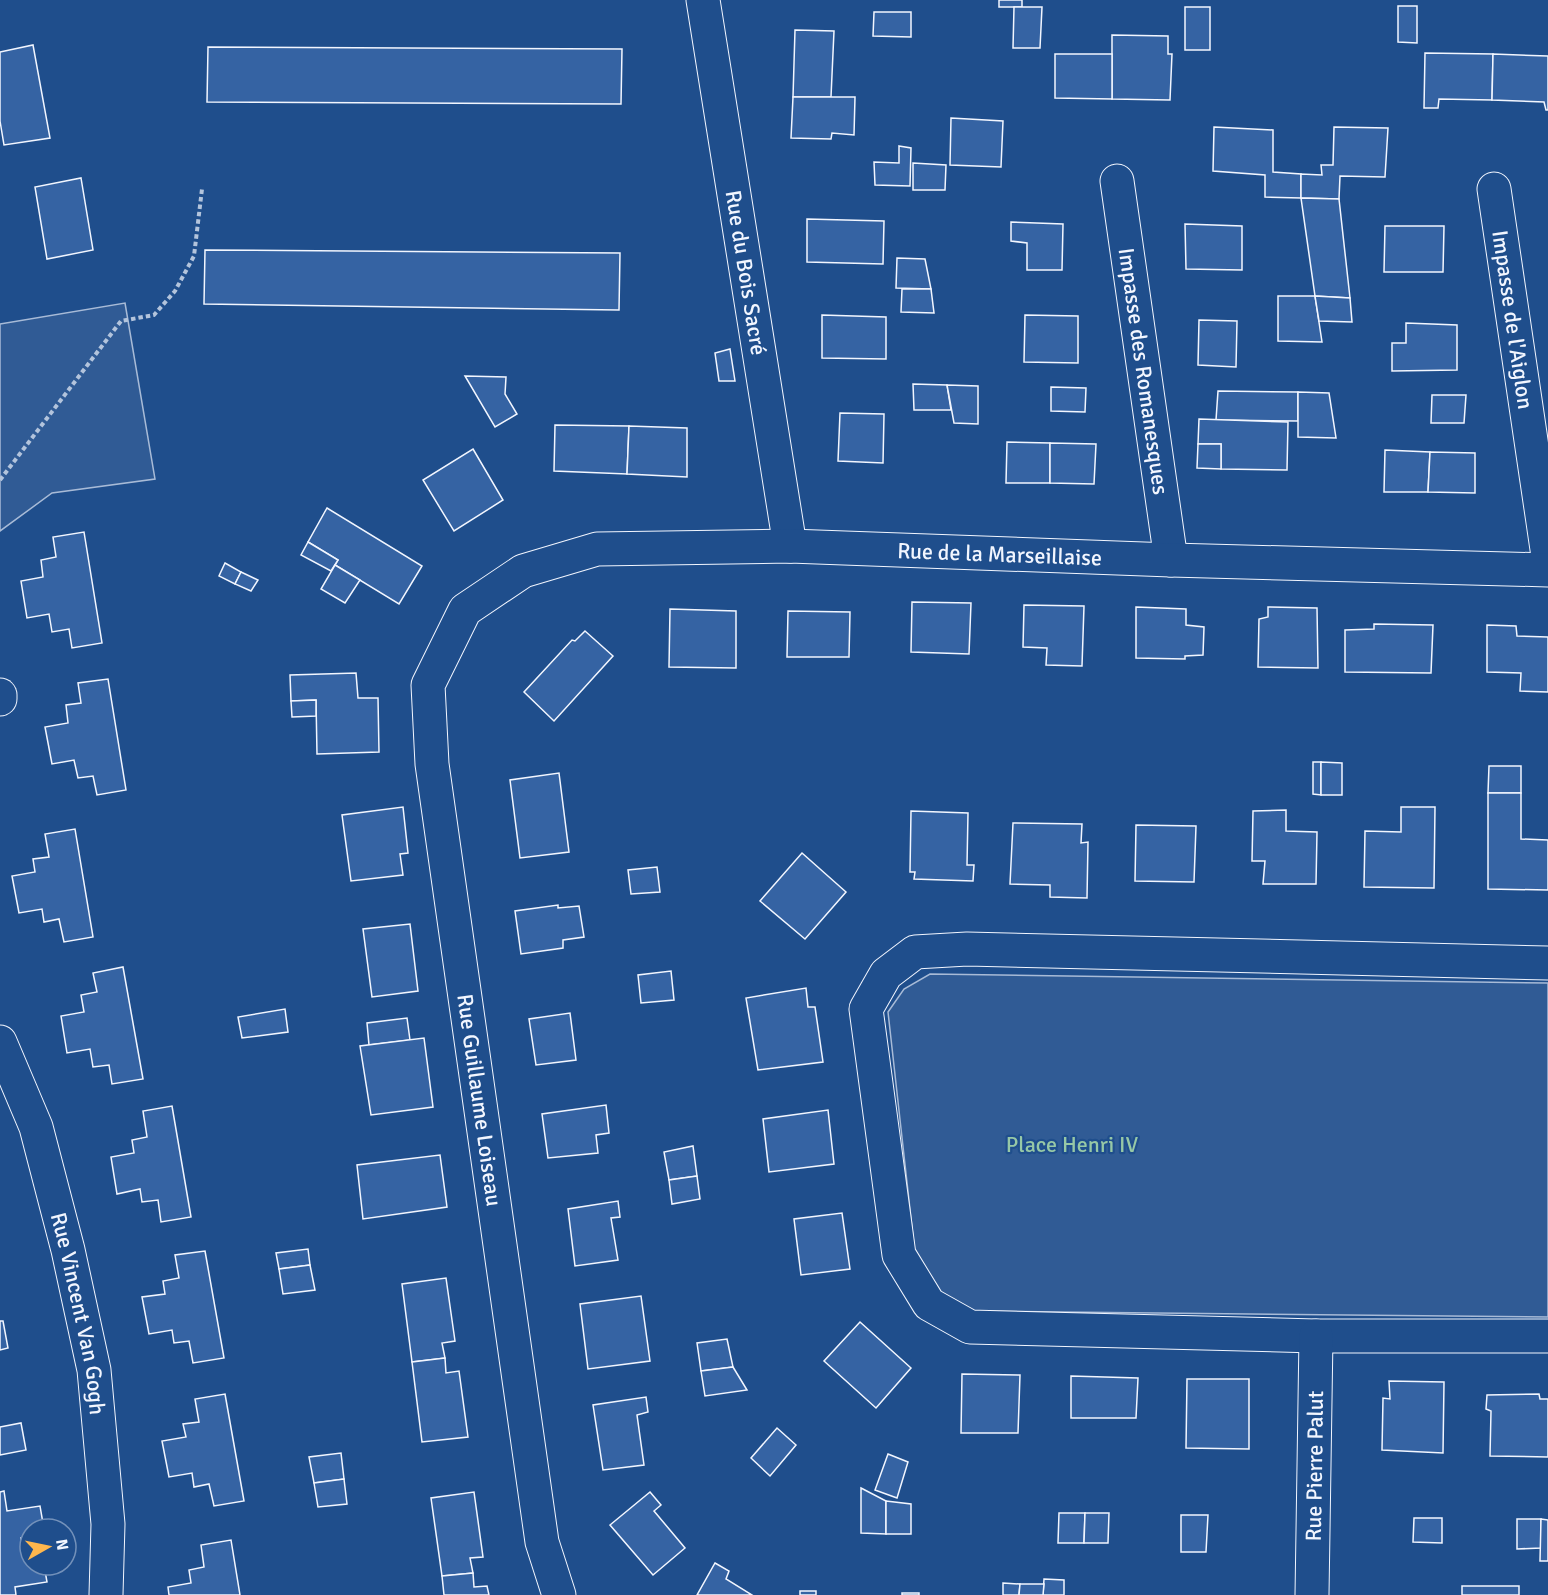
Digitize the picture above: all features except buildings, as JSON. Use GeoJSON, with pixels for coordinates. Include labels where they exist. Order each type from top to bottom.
{"type":"FeatureCollection","features":[{"type":"Feature","properties":{"kind":"street","name":"Rue du Bois Sacré"},"geometry":{"type":"LineString","coordinates":[[703,0],[790,546]]}},
{"type":"Feature","properties":{"kind":"street","name":"Impasse des Romanesques"},"geometry":{"type":"LineString","coordinates":[[1117,182],[1171,560]]}},
{"type":"Feature","properties":{"kind":"street","name":"Impasse de l'Aiglon"},"geometry":{"type":"LineString","coordinates":[[1494,189],[1548,556]]}},
{"type":"Feature","properties":{"kind":"street","name":"Rue de la Marseillaise"},"geometry":{"type":"LineString","coordinates":[[465,610],[523,571],[597,549],[790,546],[1171,560],[1548,570]]}},
{"type":"Feature","properties":{"kind":"street","name":"Rue Guillaume Loiseau"},"geometry":{"type":"LineString","coordinates":[[465,610],[428,685],[432,764],[542,1542],[559,1595]]}},
{"type":"Feature","properties":{"kind":"street"},"geometry":{"type":"LineString","coordinates":[[1548,963],[967,949],[915,952],[886,974],[866,1010],[899,1255],[929,1304],[970,1327],[1316,1336],[1548,1335]]}},
{"type":"Feature","properties":{"kind":"street","name":"Rue Vincent Van Gogh"},"geometry":{"type":"LineString","coordinates":[[0,1042],[36,1127],[68,1250],[94,1370],[108,1524],[106,1595]]}},
{"type":"Feature","properties":{"kind":"street","name":"Rue Pierre Palut"},"geometry":{"type":"LineString","coordinates":[[1312,1595],[1316,1336]]}},
{"type":"Feature","properties":{"kind":"path"},"geometry":{"type":"LineString","coordinates":[[0,480],[121,321],[154,315],[175,291],[194,256],[202,189]]}},
{"type":"Feature","properties":{"kind":"shaded area"},"geometry":{"type":"Polygon","coordinates":[[[125,303],[155,479],[52,493],[0,531],[0,324],[125,303]]]}},
{"type":"Feature","properties":{"kind":"shaded area","name":"Place Henri IV"},"geometry":{"type":"Polygon","coordinates":[[[930,974],[1548,983],[1548,1317],[967,1311],[937,1299],[916,1263],[888,1012],[904,989],[930,974]]]}}]}
